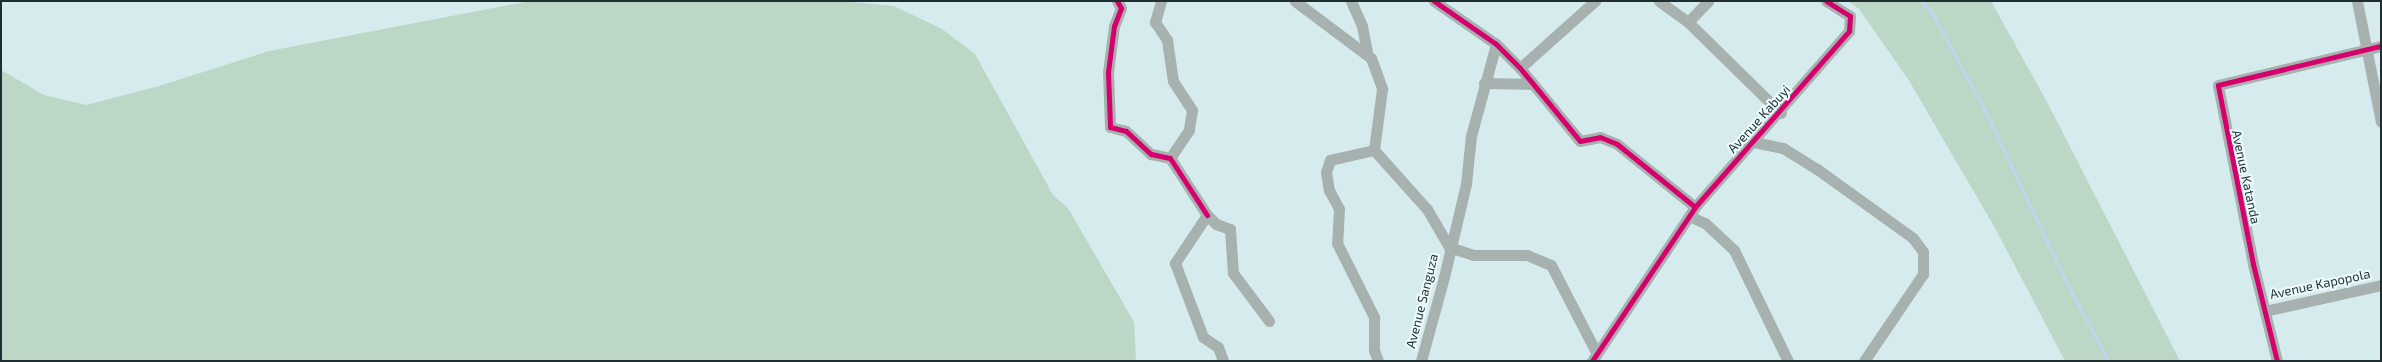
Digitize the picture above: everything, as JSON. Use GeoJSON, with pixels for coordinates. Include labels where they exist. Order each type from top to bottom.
{"type":"FeatureCollection","features":[{"type":"Feature","properties":{"kind":"street"},"geometry":{"type":"LineString","coordinates":[[1117,1],[1121,8],[1109,57],[1108,120],[1110,127],[1132,136],[1144,149],[1170,158],[1207,215],[1232,231],[1233,272],[1269,321]]}},
{"type":"Feature","properties":{"kind":"street"},"geometry":{"type":"LineString","coordinates":[[1161,1],[1155,22],[1167,40],[1173,81],[1192,110],[1189,130],[1170,158]]}},
{"type":"Feature","properties":{"kind":"street"},"geometry":{"type":"LineString","coordinates":[[1295,1],[1367,52]]}},
{"type":"Feature","properties":{"kind":"street"},"geometry":{"type":"LineString","coordinates":[[1351,1],[1362,26],[1367,52],[1378,70],[1382,89],[1374,150],[1427,209],[1449,247],[1473,255],[1527,255],[1551,265],[1594,357]]}},
{"type":"Feature","properties":{"kind":"street"},"geometry":{"type":"LineString","coordinates":[[1434,1],[1496,44],[1520,68],[1580,141],[1600,137],[1612,141],[1715,231],[1734,250],[1788,361]]}},
{"type":"Feature","properties":{"kind":"street"},"geometry":{"type":"LineString","coordinates":[[1520,68],[1595,1]]}},
{"type":"Feature","properties":{"kind":"street"},"geometry":{"type":"LineString","coordinates":[[1659,1],[1688,22],[1781,113]]}},
{"type":"Feature","properties":{"kind":"street"},"geometry":{"type":"LineString","coordinates":[[1688,22],[1708,1]]}},
{"type":"Feature","properties":{"kind":"street","name":"Avenue Kabuyi"},"geometry":{"type":"LineString","coordinates":[[1594,357],[1692,211],[1781,113],[1849,31],[1850,16],[1826,1]]}},
{"type":"Feature","properties":{"kind":"street"},"geometry":{"type":"LineString","coordinates":[[2357,1],[2365,49],[2381,122]]}},
{"type":"Feature","properties":{"kind":"street","name":"Avenue Sanguza"},"geometry":{"type":"LineString","coordinates":[[1421,361],[1444,278],[1449,247],[1466,184],[1471,136],[1484,83],[1496,44]]}},
{"type":"Feature","properties":{"kind":"street"},"geometry":{"type":"LineString","coordinates":[[2365,49],[2381,46]]}},
{"type":"Feature","properties":{"kind":"street","name":"Avenue Katanda"},"geometry":{"type":"LineString","coordinates":[[2277,361],[2264,311],[2228,151],[2218,85],[2260,73],[2365,49]]}},
{"type":"Feature","properties":{"kind":"street"},"geometry":{"type":"LineString","coordinates":[[1484,83],[1532,84]]}},
{"type":"Feature","properties":{"kind":"street"},"geometry":{"type":"LineString","coordinates":[[1754,142],[1783,148],[1817,169],[1913,238],[1923,252],[1922,274],[1864,361]]}},
{"type":"Feature","properties":{"kind":"street"},"geometry":{"type":"LineString","coordinates":[[1374,150],[1330,160],[1326,172],[1329,190],[1339,209],[1337,243],[1374,317],[1374,350],[1378,361]]}},
{"type":"Feature","properties":{"kind":"street"},"geometry":{"type":"LineString","coordinates":[[1207,215],[1175,263],[1203,337],[1218,347],[1223,361]]}},
{"type":"Feature","properties":{"kind":"street","name":"Avenue Kapopola"},"geometry":{"type":"LineString","coordinates":[[2264,311],[2381,285]]}},
{"type":"Feature","properties":{"kind":"green space"},"geometry":{"type":"Polygon","coordinates":[[[530,1],[841,1],[894,6],[942,29],[975,54],[1053,195],[1068,208],[1134,322],[1136,361],[1,361],[1,70],[44,95],[86,105],[159,86],[269,51],[530,1]]]}},
{"type":"Feature","properties":{"kind":"green space"},"geometry":{"type":"Polygon","coordinates":[[[1848,1],[1991,1],[2046,100],[2180,361],[2065,361],[1995,228],[1908,79],[1859,9],[1848,1]]]}},
{"type":"Feature","properties":{"kind":"waterway"},"geometry":{"type":"LineString","coordinates":[[1921,1],[1932,12],[1985,110],[2068,285],[2109,361]]}},
{"type":"Feature","properties":{"kind":"cycle path"},"geometry":{"type":"LineString","coordinates":[[1117,1],[1121,8],[1114,26],[1108,72],[1110,127],[1126,131],[1151,154],[1170,158],[1207,215]]}},
{"type":"Feature","properties":{"kind":"cycle path"},"geometry":{"type":"LineString","coordinates":[[1434,1],[1496,44],[1520,68],[1580,141],[1600,137],[1617,144],[1695,207]]}},
{"type":"Feature","properties":{"kind":"cycle path"},"geometry":{"type":"LineString","coordinates":[[1592,361],[1695,207],[1849,31],[1850,16],[1826,1]]}},
{"type":"Feature","properties":{"kind":"cycle path"},"geometry":{"type":"LineString","coordinates":[[2277,361],[2253,264],[2218,85],[2381,46]]}}]}
